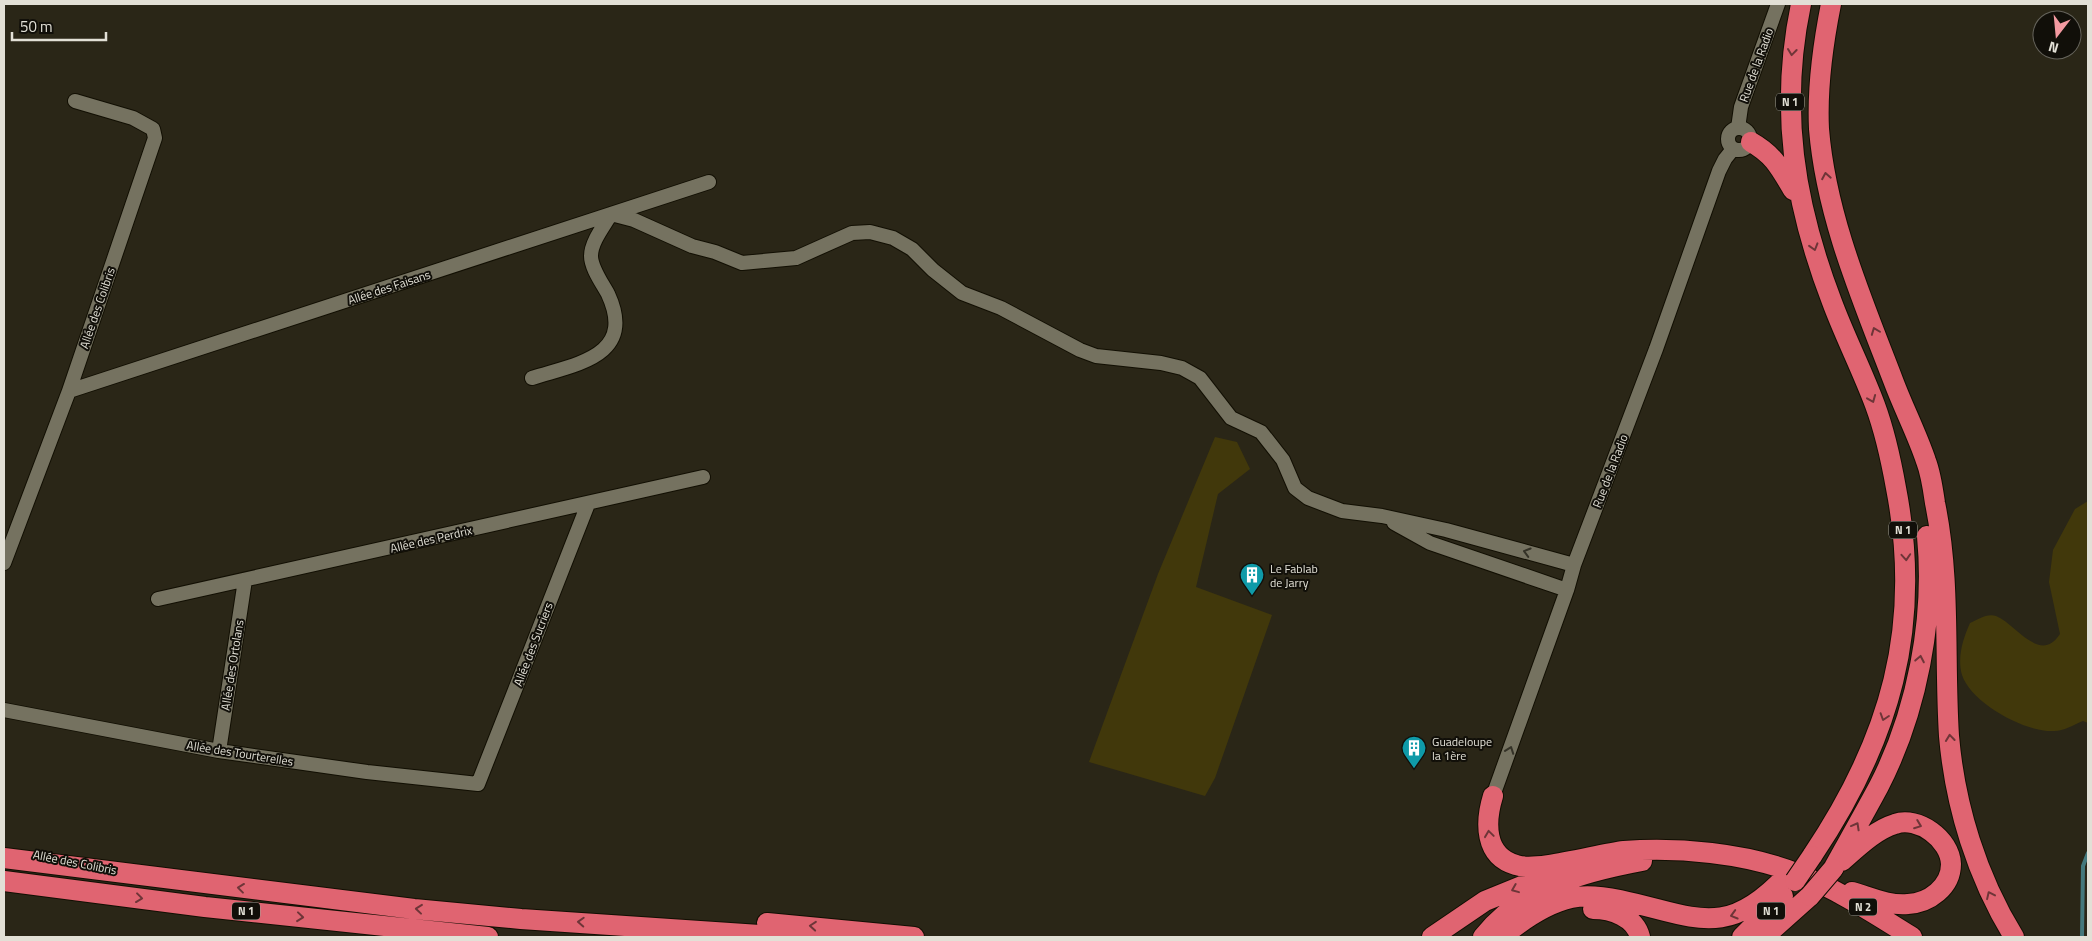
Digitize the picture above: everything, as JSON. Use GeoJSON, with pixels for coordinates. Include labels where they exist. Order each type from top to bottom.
{"type":"FeatureCollection","features":[{"type":"Feature","properties":{"kind":"highway","name":"N 1"},"geometry":{"type":"LineString","coordinates":[[1764,937],[1801,883],[1808,855],[1838,814],[1866,762],[1889,700],[1904,628],[1907,563],[1902,516],[1886,442],[1875,406],[1832,301],[1800,200],[1793,158],[1790,98],[1793,49],[1801,4]]}},
{"type":"Feature","properties":{"kind":"highway","name":"N 1"},"geometry":{"type":"LineString","coordinates":[[1742,937],[1801,883],[1832,869],[1889,764],[1912,695],[1921,655],[1927,613],[1929,555],[1923,492],[1911,426],[1848,259],[1826,179],[1819,128],[1820,72],[1831,4]]}},
{"type":"Feature","properties":{"kind":"highway"},"geometry":{"type":"LineString","coordinates":[[1741,140],[1766,150],[1775,160],[1800,200]]}},
{"type":"Feature","properties":{"kind":"highway"},"geometry":{"type":"LineString","coordinates":[[1911,426],[1926,461],[1936,507],[1946,606],[1950,739],[1962,809],[1975,858],[1991,898],[2014,937]]}},
{"type":"Feature","properties":{"kind":"highway"},"geometry":{"type":"LineString","coordinates":[[1493,796],[1488,826],[1490,844],[1502,858],[1516,866],[1533,867],[1593,855],[1646,850],[1685,850],[1734,857]]}},
{"type":"Feature","properties":{"kind":"highway"},"geometry":{"type":"LineString","coordinates":[[1502,937],[1522,921],[1543,909],[1570,898],[1586,896],[1629,902],[1684,917],[1702,919],[1738,915],[1801,883],[1880,901],[1907,905],[1923,902],[1934,896],[1947,881],[1951,863],[1941,842],[1931,831],[1910,822],[1896,823],[1882,829],[1832,869]]}},
{"type":"Feature","properties":{"kind":"highway"},"geometry":{"type":"LineString","coordinates":[[1432,937],[1485,901],[1534,881],[1598,862],[1626,857],[1678,854],[1734,857]]}},
{"type":"Feature","properties":{"kind":"highway"},"geometry":{"type":"LineString","coordinates":[[1483,937],[1511,910],[1536,894],[1574,877],[1645,860],[1685,857],[1734,857]]}},
{"type":"Feature","properties":{"kind":"highway","name":"N 2"},"geometry":{"type":"LineString","coordinates":[[1734,857],[1771,865],[1801,883],[1912,937]]}},
{"type":"Feature","properties":{"kind":"highway","name":"N 1"},"geometry":{"type":"LineString","coordinates":[[4,858],[414,909],[521,919],[788,937]]}},
{"type":"Feature","properties":{"kind":"highway","name":"N 1"},"geometry":{"type":"LineString","coordinates":[[4,881],[103,894],[488,937]]}},
{"type":"Feature","properties":{"kind":"highway"},"geometry":{"type":"LineString","coordinates":[[4,894],[103,894]]}},
{"type":"Feature","properties":{"kind":"highway"},"geometry":{"type":"LineString","coordinates":[[1514,937],[1544,920],[1567,912],[1589,908],[1607,911],[1627,918],[1637,929],[1640,937]]}},
{"type":"Feature","properties":{"kind":"highway"},"geometry":{"type":"LineString","coordinates":[[630,925],[784,924],[914,937]]}},
{"type":"Feature","properties":{"kind":"street","name":"Rue de la Radio"},"geometry":{"type":"LineString","coordinates":[[1493,796],[1567,590],[1574,565],[1656,349],[1719,171],[1725,159],[1741,140],[1741,107],[1778,4]]}},
{"type":"Feature","properties":{"kind":"street","name":"Allée des Colibris"},"geometry":{"type":"LineString","coordinates":[[4,563],[69,391],[156,138],[153,129],[138,120],[75,101]]}},
{"type":"Feature","properties":{"kind":"street","name":"Allée des Faisans"},"geometry":{"type":"LineString","coordinates":[[69,391],[709,182]]}},
{"type":"Feature","properties":{"kind":"street"},"geometry":{"type":"LineString","coordinates":[[532,378],[583,361],[603,352],[611,342],[614,333],[614,314],[591,256],[596,241],[610,214],[634,220],[692,246],[710,250],[742,263],[796,258],[852,233],[870,232],[894,238],[912,249],[933,270],[962,293],[1001,308],[1080,350],[1096,356],[1182,368],[1200,378],[1231,418],[1261,432],[1283,460],[1295,488],[1308,498],[1342,511],[1382,516],[1446,530],[1574,565]]}},
{"type":"Feature","properties":{"kind":"street","name":"Allée des Perdrix"},"geometry":{"type":"LineString","coordinates":[[158,599],[703,477]]}},
{"type":"Feature","properties":{"kind":"street","name":"Allée des Sucriers"},"geometry":{"type":"LineString","coordinates":[[478,784],[588,504]]}},
{"type":"Feature","properties":{"kind":"street"},"geometry":{"type":"LineString","coordinates":[[1382,516],[1430,543],[1567,590]]}},
{"type":"Feature","properties":{"kind":"street","name":"Allée des Ortolans"},"geometry":{"type":"LineString","coordinates":[[219,751],[245,580]]}},
{"type":"Feature","properties":{"kind":"street","name":"Allée des Tourterelles"},"geometry":{"type":"LineString","coordinates":[[4,710],[219,751],[348,770],[478,784]]}},
{"type":"Feature","properties":{"kind":"street","name":"Allée des Colibris"},"geometry":{"type":"LineString","coordinates":[[4,848],[146,875]]}},
{"type":"Feature","properties":{"kind":"shaded area"},"geometry":{"type":"Polygon","coordinates":[[[1215,437],[1237,442],[1250,469],[1218,494],[1196,587],[1272,615],[1215,778],[1205,796],[1089,762],[1158,574],[1215,437]]]}},
{"type":"Feature","properties":{"kind":"shaded area"},"geometry":{"type":"Polygon","coordinates":[[[2088,501],[2088,723],[2083,721],[2058,731],[2029,727],[2015,722],[1988,706],[1967,686],[1962,675],[1960,662],[1965,635],[1970,623],[1989,615],[2004,620],[2028,640],[2036,644],[2044,645],[2052,642],[2060,634],[2049,582],[2053,550],[2075,509],[2088,501]]]}},
{"type":"Feature","properties":{"kind":"waterway"},"geometry":{"type":"LineString","coordinates":[[2082,937],[2083,866],[2088,853]]}},
{"type":"Feature","properties":{"kind":"place","name":"Le Fablab de Jarry"},"geometry":{"type":"Point","coordinates":[1252,596]}},
{"type":"Feature","properties":{"kind":"place","name":"Guadeloupe la 1ère"},"geometry":{"type":"Point","coordinates":[1414,769]}}]}
